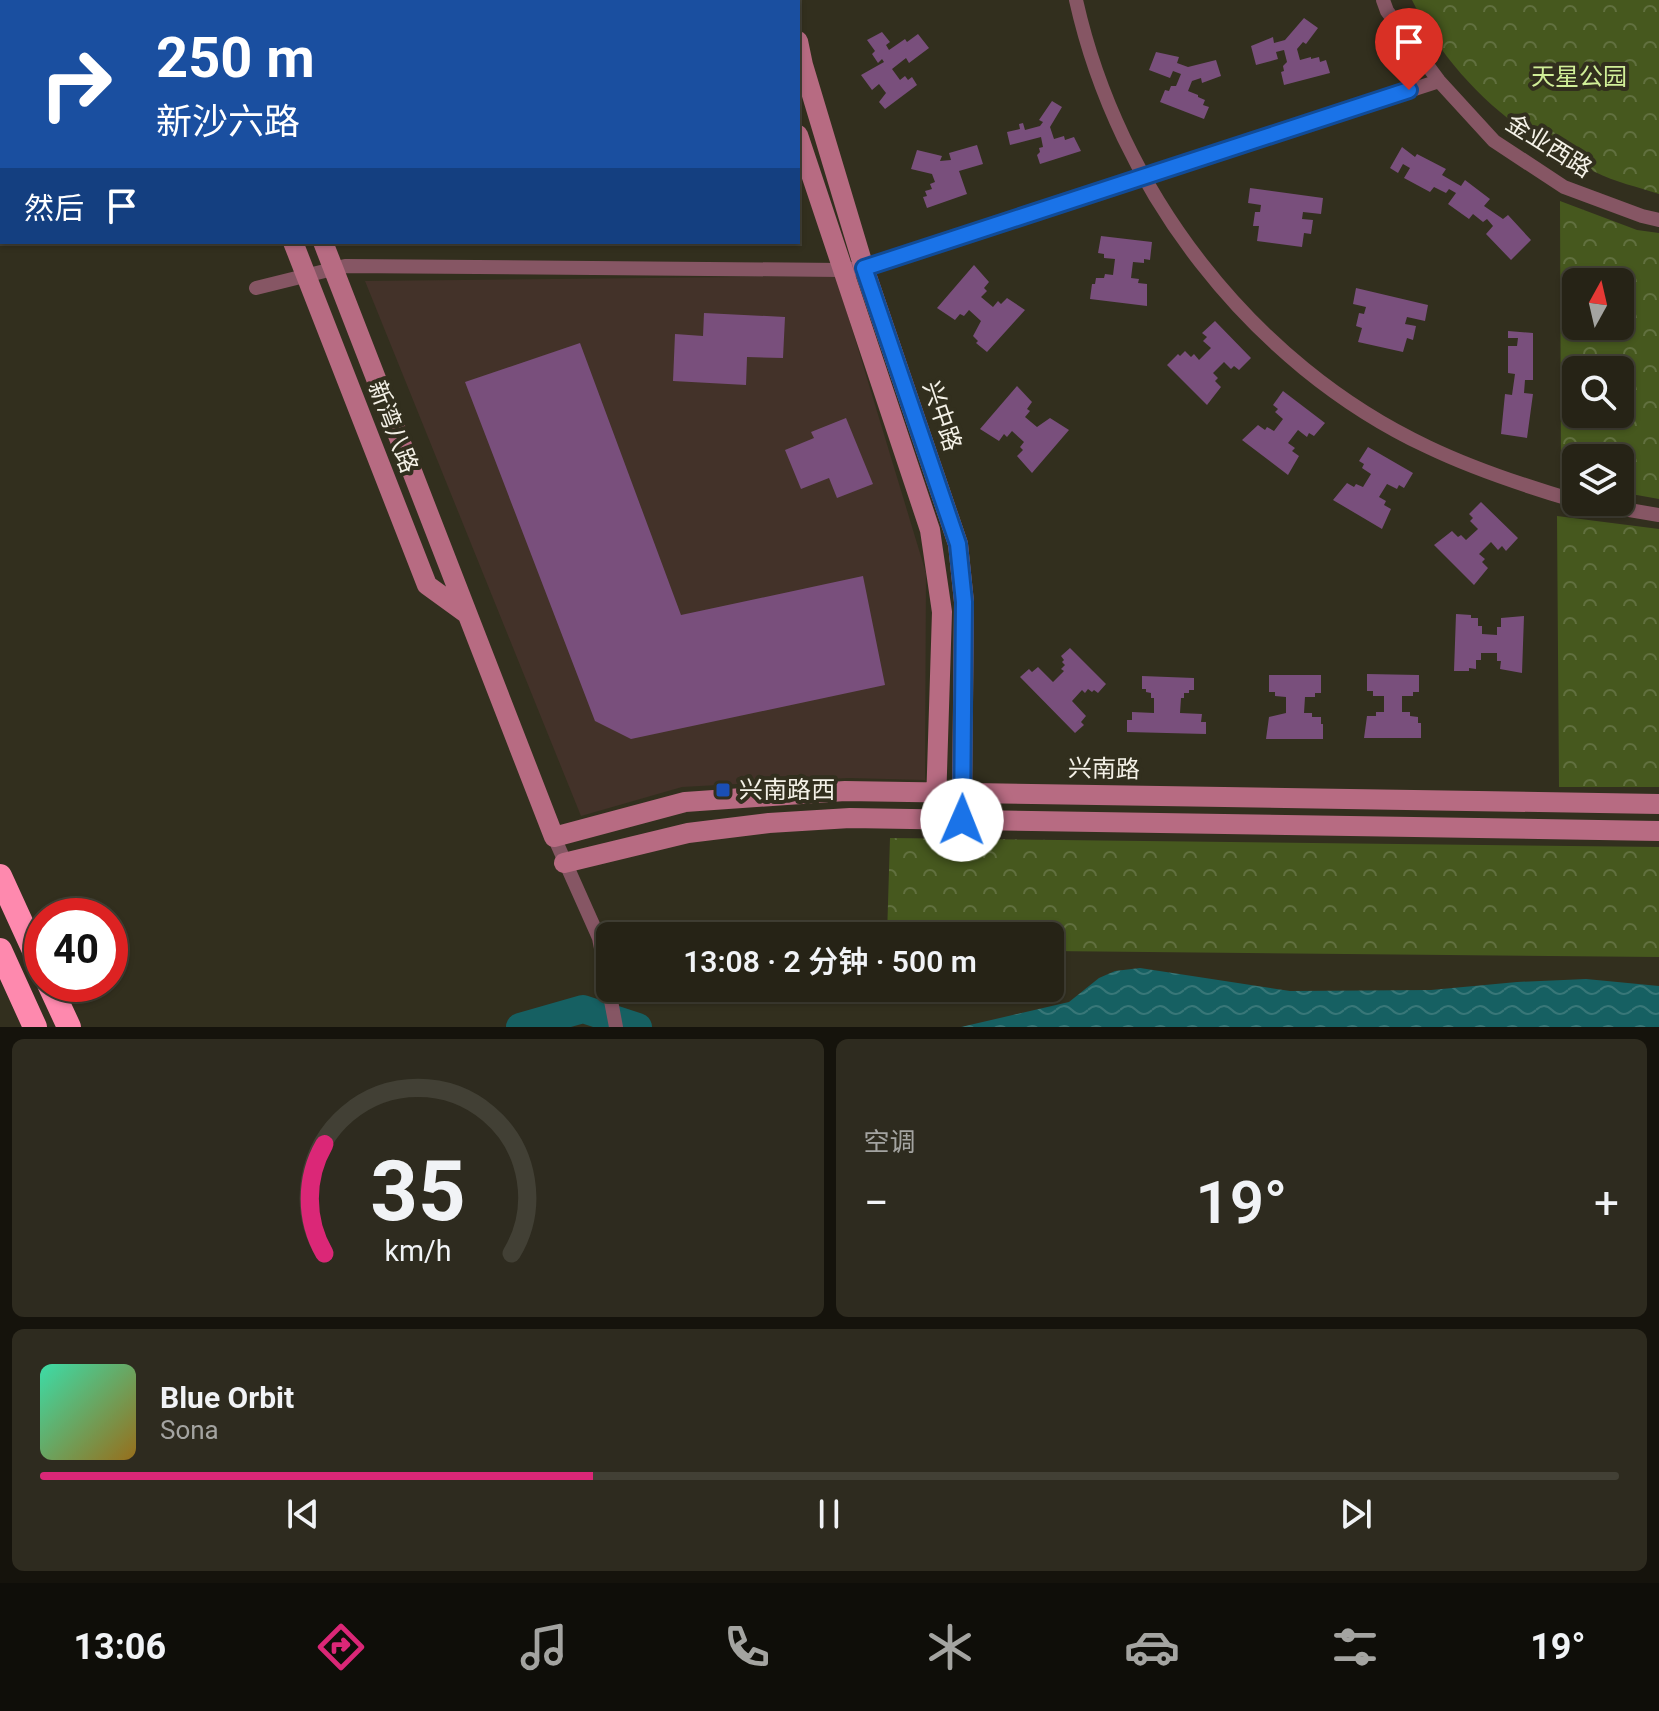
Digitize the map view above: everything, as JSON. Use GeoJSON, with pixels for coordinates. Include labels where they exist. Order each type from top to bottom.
{"type":"FeatureCollection","features":[{"type":"Feature","properties":{"kind":"highway"},"geometry":{"type":"LineString","coordinates":[[0,876],[24,929]]}},
{"type":"Feature","properties":{"kind":"highway"},"geometry":{"type":"LineString","coordinates":[[0,950],[35,1027]]}},
{"type":"Feature","properties":{"kind":"highway"},"geometry":{"type":"LineString","coordinates":[[57,1002],[69,1027]]}},
{"type":"Feature","properties":{"kind":"street"},"geometry":{"type":"LineString","coordinates":[[1076,0],[1116,123],[1143,176],[1182,238],[1233,301],[1291,357],[1356,406],[1426,447],[1500,479],[1562,497]]}},
{"type":"Feature","properties":{"kind":"street","name":"金业西路"},"geometry":{"type":"LineString","coordinates":[[1383,0],[1387,11],[1439,81],[1494,141],[1564,187],[1659,220]]}},
{"type":"Feature","properties":{"kind":"street","name":"兴中路"},"geometry":{"type":"LineString","coordinates":[[800,51],[864,268],[958,544],[964,602],[962,820]]}},
{"type":"Feature","properties":{"kind":"street"},"geometry":{"type":"LineString","coordinates":[[256,288],[345,266],[864,268],[1439,81]]}},
{"type":"Feature","properties":{"kind":"street","name":"兴中路"},"geometry":{"type":"LineString","coordinates":[[800,141],[930,530],[942,612],[935,819]]}},
{"type":"Feature","properties":{"kind":"street","name":"新湾八路"},"geometry":{"type":"LineString","coordinates":[[294,244],[427,585],[467,614]]}},
{"type":"Feature","properties":{"kind":"street","name":"新湾八路"},"geometry":{"type":"LineString","coordinates":[[324,244],[554,837]]}},
{"type":"Feature","properties":{"kind":"street"},"geometry":{"type":"LineString","coordinates":[[1634,511],[1659,515]]}},
{"type":"Feature","properties":{"kind":"street","name":"兴南路"},"geometry":{"type":"LineString","coordinates":[[554,837],[685,802],[805,792],[1659,804]]}},
{"type":"Feature","properties":{"kind":"street"},"geometry":{"type":"LineString","coordinates":[[564,863],[688,833],[850,818],[1659,831]]}},
{"type":"Feature","properties":{"kind":"street"},"geometry":{"type":"LineString","coordinates":[[554,837],[599,938],[616,1027]]}},
{"type":"Feature","properties":{"kind":"shaded area"},"geometry":{"type":"Polygon","coordinates":[[[836,276],[926,573],[925,780],[848,778],[682,787],[581,816],[365,281],[836,276]]]}},
{"type":"Feature","properties":{"kind":"green space","name":"天星公园"},"geometry":{"type":"Polygon","coordinates":[[[1412,0],[1659,0],[1659,194],[1595,172],[1539,141],[1513,122],[1488,102],[1446,55],[1412,0]]]}},
{"type":"Feature","properties":{"kind":"green space"},"geometry":{"type":"Polygon","coordinates":[[[1560,201],[1637,230],[1659,233],[1659,499],[1634,495],[1634,444],[1562,444],[1562,481],[1560,201]]]}},
{"type":"Feature","properties":{"kind":"green space"},"geometry":{"type":"Polygon","coordinates":[[[1557,516],[1659,529],[1659,787],[1559,787],[1557,516]]]}},
{"type":"Feature","properties":{"kind":"green space"},"geometry":{"type":"Polygon","coordinates":[[[890,838],[1659,847],[1659,957],[1064,951],[1064,922],[887,922],[890,838]]]}},
{"type":"Feature","properties":{"kind":"water"},"geometry":{"type":"Polygon","coordinates":[[[1140,968],[1290,991],[1431,990],[1586,979],[1659,986],[1659,1027],[961,1027],[1069,1002],[1099,978],[1115,971],[1140,968]]]}},
{"type":"Feature","properties":{"kind":"building"},"geometry":{"type":"Polygon","coordinates":[[[1304,18],[1318,28],[1306,44],[1303,42],[1297,49],[1300,60],[1319,57],[1320,62],[1326,60],[1330,73],[1284,85],[1281,72],[1287,62],[1284,50],[1276,52],[1278,59],[1256,65],[1251,46],[1273,37],[1274,43],[1285,40],[1304,18]]]}},
{"type":"Feature","properties":{"kind":"building"},"geometry":{"type":"Polygon","coordinates":[[[882,32],[890,42],[886,45],[889,50],[918,34],[929,48],[909,63],[906,58],[892,69],[900,80],[905,76],[908,80],[912,77],[917,85],[885,109],[879,102],[886,93],[879,84],[872,90],[861,75],[884,62],[882,59],[878,63],[872,54],[875,51],[867,40],[882,32]]]}},
{"type":"Feature","properties":{"kind":"building"},"geometry":{"type":"Polygon","coordinates":[[[1156,52],[1179,57],[1177,63],[1188,67],[1216,60],[1221,76],[1202,83],[1201,78],[1192,81],[1188,91],[1205,100],[1203,105],[1209,107],[1204,119],[1160,102],[1165,90],[1176,86],[1181,74],[1173,71],[1170,78],[1149,70],[1156,52]]]}},
{"type":"Feature","properties":{"kind":"building"},"geometry":{"type":"Polygon","coordinates":[[[1052,101],[1062,107],[1050,127],[1054,139],[1074,137],[1081,151],[1040,164],[1037,155],[1039,148],[1043,147],[1041,137],[1010,145],[1007,132],[1020,129],[1019,124],[1023,123],[1025,130],[1040,126],[1043,122],[1039,120],[1052,101]]]}},
{"type":"Feature","properties":{"kind":"building"},"geometry":{"type":"Polygon","coordinates":[[[977,145],[983,164],[959,171],[967,194],[927,208],[923,197],[927,196],[925,191],[932,189],[930,184],[935,182],[932,174],[911,169],[917,150],[942,156],[940,161],[951,160],[949,153],[977,145]]]}},
{"type":"Feature","properties":{"kind":"building"},"geometry":{"type":"Polygon","coordinates":[[[1402,147],[1415,157],[1417,154],[1446,169],[1442,175],[1461,186],[1465,180],[1490,199],[1484,206],[1503,219],[1508,215],[1531,240],[1511,260],[1486,234],[1493,226],[1487,219],[1483,222],[1473,214],[1469,219],[1448,204],[1456,193],[1449,189],[1446,193],[1434,187],[1430,192],[1404,178],[1410,168],[1403,164],[1398,173],[1390,168],[1402,147]]]}},
{"type":"Feature","properties":{"kind":"building"},"geometry":{"type":"Polygon","coordinates":[[[1250,188],[1323,198],[1321,214],[1303,212],[1302,219],[1313,220],[1311,234],[1304,233],[1302,247],[1257,241],[1259,226],[1253,226],[1255,212],[1260,212],[1261,205],[1248,203],[1250,188]]]}},
{"type":"Feature","properties":{"kind":"building"},"geometry":{"type":"Polygon","coordinates":[[[1101,236],[1152,242],[1150,260],[1133,262],[1131,278],[1147,284],[1147,306],[1090,299],[1096,278],[1113,275],[1115,259],[1104,258],[1104,254],[1098,253],[1101,236]]]}},
{"type":"Feature","properties":{"kind":"building"},"geometry":{"type":"Polygon","coordinates":[[[974,265],[989,282],[984,288],[987,291],[981,297],[993,307],[1007,298],[1025,310],[987,352],[973,336],[981,321],[969,310],[955,320],[937,308],[974,265]]]}},
{"type":"Feature","properties":{"kind":"building"},"geometry":{"type":"Polygon","coordinates":[[[1356,288],[1428,305],[1425,321],[1407,317],[1405,324],[1416,326],[1413,340],[1407,338],[1403,352],[1358,342],[1362,328],[1356,326],[1359,313],[1364,314],[1366,307],[1353,304],[1356,288]]]}},
{"type":"Feature","properties":{"kind":"building"},"geometry":{"type":"Polygon","coordinates":[[[704,313],[785,317],[783,358],[747,357],[746,385],[673,381],[675,334],[703,336],[704,313]]]}},
{"type":"Feature","properties":{"kind":"building"},"geometry":{"type":"Polygon","coordinates":[[[1215,321],[1251,358],[1239,370],[1234,366],[1231,369],[1224,362],[1213,373],[1221,387],[1207,405],[1167,365],[1185,351],[1199,360],[1211,348],[1203,341],[1207,337],[1202,333],[1215,321]]]}},
{"type":"Feature","properties":{"kind":"building"},"geometry":{"type":"Polygon","coordinates":[[[1508,331],[1533,333],[1533,380],[1525,380],[1524,393],[1533,394],[1527,438],[1501,434],[1505,394],[1512,395],[1515,374],[1508,373],[1508,346],[1517,346],[1518,338],[1508,338],[1508,331]]]}},
{"type":"Feature","properties":{"kind":"building"},"geometry":{"type":"Polygon","coordinates":[[[580,343],[681,615],[863,576],[885,685],[631,739],[595,721],[465,382],[580,343]]]}},
{"type":"Feature","properties":{"kind":"building"},"geometry":{"type":"Polygon","coordinates":[[[1017,386],[1032,402],[1025,417],[1037,427],[1050,418],[1069,430],[1032,473],[1017,456],[1023,450],[1020,447],[1024,442],[1012,431],[1007,437],[1004,434],[999,441],[980,429],[1017,386]]]}},
{"type":"Feature","properties":{"kind":"building"},"geometry":{"type":"Polygon","coordinates":[[[1283,391],[1325,423],[1314,436],[1309,433],[1307,437],[1298,430],[1288,443],[1299,456],[1288,475],[1242,440],[1258,425],[1274,431],[1283,419],[1275,412],[1278,409],[1273,405],[1283,391]]]}},
{"type":"Feature","properties":{"kind":"building"},"geometry":{"type":"Polygon","coordinates":[[[846,418],[873,484],[837,498],[829,478],[801,489],[785,450],[814,438],[811,432],[846,418]]]}},
{"type":"Feature","properties":{"kind":"building"},"geometry":{"type":"Polygon","coordinates":[[[1368,447],[1413,473],[1404,488],[1399,485],[1397,489],[1387,484],[1379,497],[1391,509],[1382,529],[1333,500],[1347,483],[1363,487],[1371,474],[1362,468],[1364,464],[1359,461],[1368,447]]]}},
{"type":"Feature","properties":{"kind":"building"},"geometry":{"type":"Polygon","coordinates":[[[1481,502],[1518,538],[1506,551],[1502,546],[1498,550],[1491,542],[1479,554],[1488,568],[1474,585],[1434,545],[1452,531],[1466,540],[1478,529],[1470,521],[1473,518],[1469,514],[1481,502]]]}},
{"type":"Feature","properties":{"kind":"building"},"geometry":{"type":"Polygon","coordinates":[[[1456,614],[1478,618],[1482,634],[1497,635],[1501,618],[1524,616],[1522,673],[1500,669],[1501,661],[1497,661],[1497,653],[1481,653],[1481,660],[1476,660],[1476,669],[1454,671],[1456,614]]]}},
{"type":"Feature","properties":{"kind":"building"},"geometry":{"type":"Polygon","coordinates":[[[1070,648],[1106,684],[1098,693],[1082,690],[1072,701],[1086,716],[1081,722],[1084,725],[1075,733],[1020,677],[1029,669],[1032,672],[1038,667],[1053,682],[1064,671],[1061,669],[1065,665],[1061,656],[1070,648]]]}},
{"type":"Feature","properties":{"kind":"building"},"geometry":{"type":"Polygon","coordinates":[[[1367,674],[1419,675],[1419,692],[1413,692],[1413,696],[1402,696],[1402,712],[1418,717],[1421,738],[1364,738],[1367,716],[1384,712],[1384,696],[1373,696],[1373,691],[1367,691],[1367,674]]]}},
{"type":"Feature","properties":{"kind":"building"},"geometry":{"type":"Polygon","coordinates":[[[1269,675],[1321,675],[1321,693],[1315,693],[1315,697],[1305,697],[1304,713],[1321,717],[1323,739],[1266,739],[1269,717],[1286,713],[1286,697],[1269,692],[1269,675]]]}},
{"type":"Feature","properties":{"kind":"building"},"geometry":{"type":"Polygon","coordinates":[[[1142,676],[1194,678],[1194,690],[1184,693],[1184,698],[1181,698],[1180,713],[1202,714],[1201,722],[1206,722],[1206,734],[1127,732],[1127,720],[1132,720],[1132,712],[1154,713],[1154,698],[1142,689],[1142,676]]]}},
{"type":"Feature","properties":{"kind":"waterway"},"geometry":{"type":"LineString","coordinates":[[520,1027],[583,1009],[638,1027]]}},
{"type":"Feature","properties":{"kind":"place","name":"兴南路西"},"geometry":{"type":"Point","coordinates":[723,790]}},
{"type":"Feature","properties":{"kind":"route"},"geometry":{"type":"LineString","coordinates":[[962,820],[964,602],[958,544],[864,268],[1409,90]]}}]}
